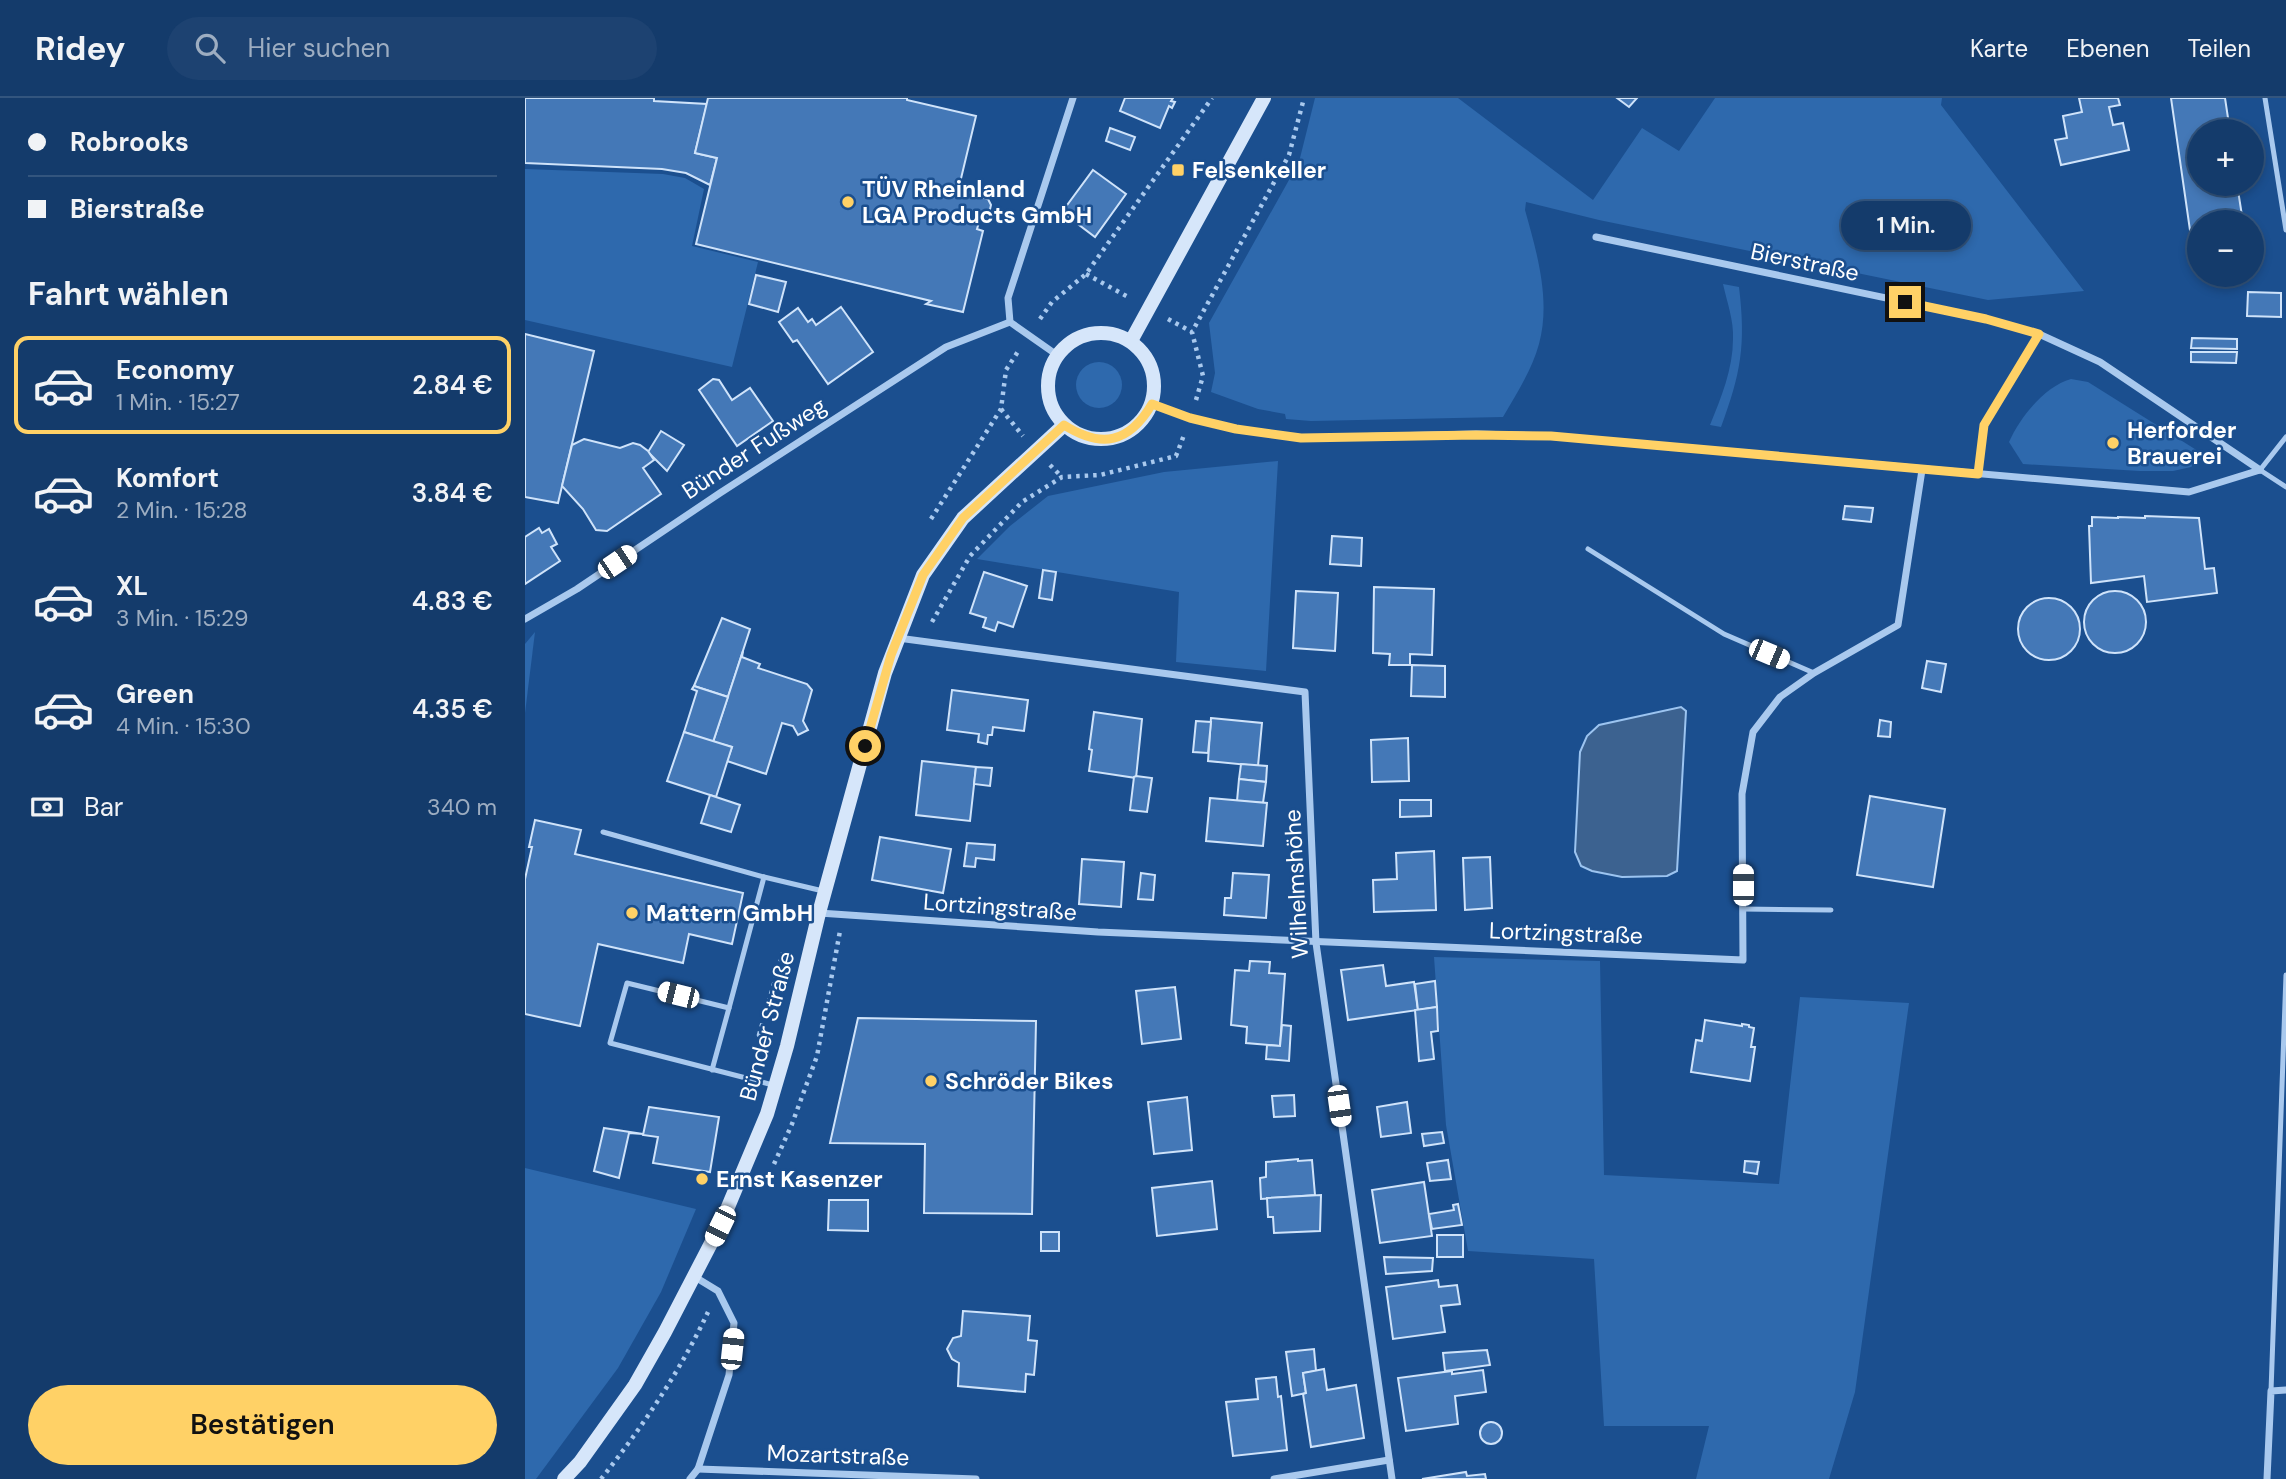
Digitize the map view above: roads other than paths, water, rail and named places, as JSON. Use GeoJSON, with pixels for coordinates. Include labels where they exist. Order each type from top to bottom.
{"type":"FeatureCollection","features":[{"type":"Feature","properties":{"kind":"main road"},"geometry":{"type":"LineString","coordinates":[[1131,341],[1264,98]]}},
{"type":"Feature","properties":{"kind":"main road"},"geometry":{"type":"LineString","coordinates":[[1091,333],[1112,333],[1131,341],[1147,358],[1155,380],[1152,404],[1141,422],[1124,435],[1103,440],[1082,436],[1064,425],[1053,409],[1048,391],[1050,372],[1058,355],[1072,341],[1091,333]]}},
{"type":"Feature","properties":{"kind":"main road","name":"Bünder Straße"},"geometry":{"type":"LineString","coordinates":[[564,1479],[580,1462],[635,1385],[720,1226],[767,1114],[885,673],[923,575],[963,518],[1064,425]]}},
{"type":"Feature","properties":{"kind":"street"},"geometry":{"type":"LineString","coordinates":[[1058,355],[1010,322],[1008,298],[1073,98]]}},
{"type":"Feature","properties":{"kind":"street","name":"Bierstraße"},"geometry":{"type":"LineString","coordinates":[[1596,237],[1986,319],[2039,334],[2100,362],[2260,470]]}},
{"type":"Feature","properties":{"kind":"street","name":"Bünder Fußweg"},"geometry":{"type":"LineString","coordinates":[[525,619],[576,589],[946,347],[1010,322]]}},
{"type":"Feature","properties":{"kind":"street"},"geometry":{"type":"LineString","coordinates":[[1978,474],[1984,425],[2039,334]]}},
{"type":"Feature","properties":{"kind":"street"},"geometry":{"type":"LineString","coordinates":[[1152,404],[1190,418],[1236,429],[1301,438],[1551,436],[2189,492],[2260,470]]}},
{"type":"Feature","properties":{"kind":"street","name":"Lortzingstraße"},"geometry":{"type":"LineString","coordinates":[[819,914],[1316,943],[1743,960],[1742,794],[1753,732],[1780,697],[1814,673],[1898,625],[1922,470]]}},
{"type":"Feature","properties":{"kind":"street","name":"Wilhelmshöhe"},"geometry":{"type":"LineString","coordinates":[[898,638],[1305,692],[1316,943],[1392,1479]]}},
{"type":"Feature","properties":{"kind":"street"},"geometry":{"type":"LineString","coordinates":[[690,1479],[698,1469],[729,1375],[734,1323],[718,1292],[695,1277]]}},
{"type":"Feature","properties":{"kind":"street"},"geometry":{"type":"LineString","coordinates":[[2267,1479],[2271,1391],[2286,1390]]}},
{"type":"Feature","properties":{"kind":"street"},"geometry":{"type":"LineString","coordinates":[[1274,1479],[1389,1460]]}},
{"type":"Feature","properties":{"kind":"street","name":"Mozartstraße"},"geometry":{"type":"LineString","coordinates":[[698,1469],[976,1479]]}},
{"type":"Feature","properties":{"kind":"lane"},"geometry":{"type":"LineString","coordinates":[[2265,98],[2286,230]]}},
{"type":"Feature","properties":{"kind":"lane"},"geometry":{"type":"LineString","coordinates":[[2286,437],[2260,470],[2286,487]]}},
{"type":"Feature","properties":{"kind":"lane"},"geometry":{"type":"LineString","coordinates":[[1588,549],[1724,634],[1814,673]]}},
{"type":"Feature","properties":{"kind":"lane"},"geometry":{"type":"LineString","coordinates":[[603,832],[764,877],[825,891]]}},
{"type":"Feature","properties":{"kind":"lane"},"geometry":{"type":"LineString","coordinates":[[712,1070],[764,877]]}},
{"type":"Feature","properties":{"kind":"lane"},"geometry":{"type":"LineString","coordinates":[[1743,909],[1831,910]]}},
{"type":"Feature","properties":{"kind":"lane"},"geometry":{"type":"LineString","coordinates":[[2271,1391],[2286,975]]}},
{"type":"Feature","properties":{"kind":"lane"},"geometry":{"type":"LineString","coordinates":[[729,1008],[627,983],[610,1043],[776,1085]]}},
{"type":"Feature","properties":{"kind":"place","name":"Felsenkeller"},"geometry":{"type":"Point","coordinates":[1178,170]}},
{"type":"Feature","properties":{"kind":"place","name":"TÜV Rheinland LGA Products GmbH"},"geometry":{"type":"Point","coordinates":[848,202]}},
{"type":"Feature","properties":{"kind":"place","name":"Herforder Brauerei"},"geometry":{"type":"Point","coordinates":[2113,443]}},
{"type":"Feature","properties":{"kind":"place","name":"Mattern GmbH"},"geometry":{"type":"Point","coordinates":[632,913]}},
{"type":"Feature","properties":{"kind":"place","name":"Schröder Bikes"},"geometry":{"type":"Point","coordinates":[931,1081]}},
{"type":"Feature","properties":{"kind":"place","name":"Ernst Kasenzer"},"geometry":{"type":"Point","coordinates":[702,1179]}}]}
